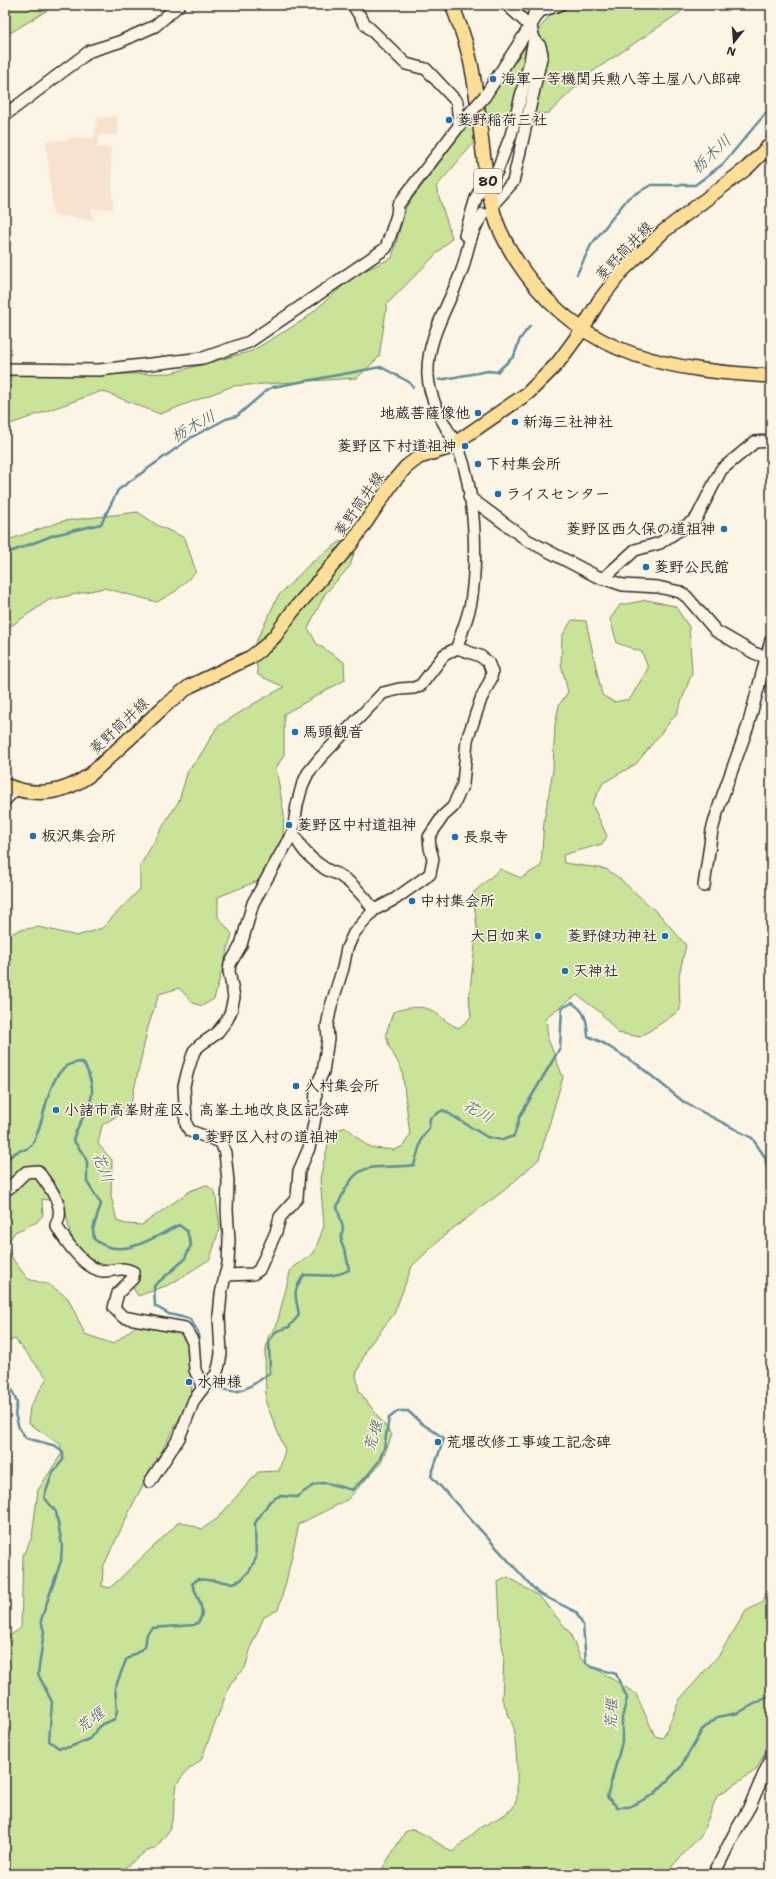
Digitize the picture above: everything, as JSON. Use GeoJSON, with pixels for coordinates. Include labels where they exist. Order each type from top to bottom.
{"type":"FeatureCollection","features":[{"type":"Feature","properties":{"kind":"main road","name":"80"},"geometry":{"type":"LineString","coordinates":[[452,5],[464,39],[473,73],[495,216],[508,246],[533,283],[555,308],[582,330],[624,351],[671,366],[722,373],[771,376]]}},
{"type":"Feature","properties":{"kind":"main road","name":"菱野筒井線"},"geometry":{"type":"LineString","coordinates":[[10,787],[24,792],[43,793],[76,784],[90,774],[168,703],[190,686],[251,657],[260,651],[275,636],[292,612],[351,544],[393,482],[406,467],[419,457],[448,448],[456,443],[528,393],[544,379],[582,330],[599,301],[622,271],[664,231],[748,168],[771,144]]}},
{"type":"Feature","properties":{"kind":"street"},"geometry":{"type":"LineString","coordinates":[[5,114],[90,51],[119,42],[155,26],[179,5]]}},
{"type":"Feature","properties":{"kind":"street"},"geometry":{"type":"LineString","coordinates":[[353,5],[365,24],[406,64],[426,70],[442,85],[457,102],[461,123]]}},
{"type":"Feature","properties":{"kind":"street"},"geometry":{"type":"LineString","coordinates":[[507,5],[531,27]]}},
{"type":"Feature","properties":{"kind":"street"},"geometry":{"type":"LineString","coordinates":[[463,267],[463,242],[479,192],[489,184],[497,171],[511,135],[530,60],[534,39],[531,27],[536,5]]}},
{"type":"Feature","properties":{"kind":"street"},"geometry":{"type":"LineString","coordinates":[[5,369],[99,370],[203,358],[248,342],[386,248],[397,215],[398,205],[461,123],[485,96],[540,11],[560,5]]}},
{"type":"Feature","properties":{"kind":"street"},"geometry":{"type":"LineString","coordinates":[[495,202],[513,182],[528,120],[542,54],[540,46],[534,39]]}},
{"type":"Feature","properties":{"kind":"street"},"geometry":{"type":"LineString","coordinates":[[150,1482],[179,1438],[194,1400],[216,1375],[221,1354],[219,1316],[221,1294],[226,1275],[229,1240],[226,1210],[228,1181],[225,1153],[221,1142],[190,1131],[186,1124],[184,1086],[194,1051],[216,1034],[227,1020],[234,998],[229,971],[230,964],[241,945],[253,903],[293,832],[294,818],[302,786],[308,773],[321,757],[383,693],[399,689],[414,688],[421,685],[444,655],[457,648],[471,603],[475,562],[474,525],[464,465],[456,443],[446,428],[432,396],[428,375],[433,339],[463,267],[469,241],[476,224],[483,214]]}},
{"type":"Feature","properties":{"kind":"street"},"geometry":{"type":"LineString","coordinates":[[603,579],[635,550],[660,543],[696,519],[721,470],[755,442],[771,441]]}},
{"type":"Feature","properties":{"kind":"street"},"geometry":{"type":"LineString","coordinates":[[470,497],[527,540],[603,579],[623,585],[658,587],[680,592],[687,597],[716,631],[741,646],[768,659]]}},
{"type":"Feature","properties":{"kind":"street"},"geometry":{"type":"LineString","coordinates":[[704,886],[712,830],[748,726],[768,659],[771,640]]}},
{"type":"Feature","properties":{"kind":"street"},"geometry":{"type":"LineString","coordinates":[[226,1275],[253,1274],[259,1270],[276,1232],[280,1217],[297,1198],[299,1171],[308,1148],[315,1118],[316,1087],[323,1072],[328,1039],[327,1026],[331,1006],[340,980],[347,948],[354,933],[374,910],[395,899],[430,874],[433,859],[429,837],[443,816],[453,807],[463,784],[467,740],[481,699],[491,679],[492,672],[488,662],[480,656],[457,648]]}},
{"type":"Feature","properties":{"kind":"street"},"geometry":{"type":"LineString","coordinates":[[5,800],[10,787]]}},
{"type":"Feature","properties":{"kind":"street"},"geometry":{"type":"LineString","coordinates":[[293,832],[300,848],[323,867],[338,874],[356,888],[364,895],[374,910]]}},
{"type":"Feature","properties":{"kind":"street"},"geometry":{"type":"LineString","coordinates":[[5,1189],[9,1188],[26,1172],[38,1171],[61,1208],[56,1225],[70,1248],[95,1269],[102,1271],[125,1268],[133,1272],[133,1278],[118,1293],[114,1308],[123,1317],[185,1328],[193,1342],[194,1370],[203,1388]]}},
{"type":"Feature","properties":{"kind":"street"},"geometry":{"type":"LineString","coordinates":[[714,1874],[750,1806],[771,1758]]}},
{"type":"Feature","properties":{"kind":"shaded area"},"geometry":{"type":"Polygon","coordinates":[[[117,116],[119,135],[100,135],[96,147],[111,148],[113,209],[91,209],[94,220],[53,215],[46,141],[67,140],[73,137],[94,138],[97,118],[117,116]]]}},
{"type":"Feature","properties":{"kind":"green space"},"geometry":{"type":"Polygon","coordinates":[[[5,5],[56,5],[5,36],[5,5]]]}},
{"type":"Feature","properties":{"kind":"green space"},"geometry":{"type":"Polygon","coordinates":[[[568,5],[691,5],[589,74],[549,113],[497,116],[436,187],[452,238],[387,304],[379,357],[357,378],[233,386],[160,414],[102,391],[5,426],[5,363],[82,375],[171,373],[252,351],[305,319],[355,275],[392,258],[406,207],[549,16],[568,5]]]}},
{"type":"Feature","properties":{"kind":"green space"},"geometry":{"type":"Polygon","coordinates":[[[138,512],[157,525],[185,538],[196,572],[176,591],[157,602],[104,588],[49,600],[5,630],[5,541],[63,521],[138,512]]]}},
{"type":"Feature","properties":{"kind":"green space"},"geometry":{"type":"Polygon","coordinates":[[[341,541],[356,548],[350,566],[325,594],[308,628],[317,644],[344,662],[345,680],[284,714],[284,755],[276,768],[284,814],[282,855],[265,878],[218,897],[218,917],[232,934],[214,999],[202,1006],[193,1003],[179,988],[159,994],[148,1027],[130,1108],[102,1125],[98,1144],[112,1160],[111,1196],[117,1221],[126,1224],[142,1225],[190,1191],[206,1185],[215,1191],[220,1227],[210,1259],[171,1284],[138,1296],[133,1288],[131,1271],[84,1262],[70,1233],[64,1203],[42,1199],[43,1215],[37,1222],[15,1232],[6,1246],[14,1261],[28,1279],[50,1285],[68,1298],[85,1334],[113,1344],[151,1314],[169,1320],[182,1333],[194,1353],[191,1397],[135,1500],[103,1567],[102,1586],[110,1588],[179,1521],[202,1529],[217,1519],[258,1472],[279,1471],[285,1450],[266,1403],[265,1355],[268,1337],[276,1327],[291,1269],[314,1253],[324,1226],[320,1178],[331,1132],[346,1127],[365,1144],[373,1148],[395,1150],[403,1146],[410,1135],[402,1070],[389,1046],[386,1034],[393,1012],[418,1007],[428,1009],[459,1028],[471,1017],[469,998],[477,928],[473,893],[500,869],[521,878],[541,866],[544,821],[553,770],[555,725],[559,705],[568,692],[561,664],[562,636],[572,620],[586,621],[602,695],[614,702],[630,699],[648,668],[642,652],[617,643],[610,619],[620,605],[647,600],[675,606],[689,627],[692,673],[677,713],[636,764],[603,783],[592,804],[607,836],[602,844],[563,855],[564,863],[606,869],[619,878],[661,916],[686,945],[679,975],[680,1010],[640,1037],[618,1033],[600,1012],[577,995],[546,1017],[548,1039],[563,1077],[539,1159],[506,1189],[447,1233],[412,1266],[394,1314],[367,1348],[356,1375],[359,1391],[392,1435],[381,1463],[347,1500],[299,1524],[278,1610],[264,1617],[252,1644],[245,1668],[230,1684],[201,1760],[187,1771],[177,1783],[173,1818],[168,1832],[156,1848],[145,1852],[117,1874],[5,1874],[5,1639],[21,1628],[23,1555],[32,1537],[38,1490],[62,1453],[60,1444],[28,1423],[30,1407],[47,1378],[15,1339],[7,1342],[5,1341],[5,937],[19,930],[39,927],[77,936],[102,928],[140,889],[140,866],[179,801],[188,770],[198,759],[217,727],[284,687],[258,675],[254,646],[278,596],[311,563],[341,541]]]}},
{"type":"Feature","properties":{"kind":"green space"},"geometry":{"type":"Polygon","coordinates":[[[508,1577],[540,1597],[570,1633],[581,1659],[636,1694],[655,1736],[663,1738],[680,1699],[719,1655],[746,1611],[763,1602],[771,1581],[771,1740],[756,1770],[717,1796],[702,1834],[665,1874],[379,1874],[405,1832],[413,1829],[452,1852],[481,1827],[504,1815],[513,1808],[517,1798],[517,1763],[514,1728],[502,1699],[504,1655],[501,1639],[498,1582],[508,1577]]]}},
{"type":"Feature","properties":{"kind":"waterway","name":"栃木川"},"geometry":{"type":"LineString","coordinates":[[577,274],[591,245],[628,198],[651,185],[695,185],[723,164],[771,107]]}},
{"type":"Feature","properties":{"kind":"waterway","name":"栃木川"},"geometry":{"type":"LineString","coordinates":[[439,380],[488,371],[497,372],[514,356],[520,339],[530,326]]}},
{"type":"Feature","properties":{"kind":"waterway","name":"栃木川"},"geometry":{"type":"LineString","coordinates":[[5,554],[54,535],[101,524],[118,490],[192,437],[226,419],[237,416],[267,390],[273,387],[381,367],[409,382],[413,387]]}},
{"type":"Feature","properties":{"kind":"waterway","name":"花川"},"geometry":{"type":"LineString","coordinates":[[212,1383],[229,1391],[242,1390],[270,1373],[269,1341],[277,1331],[289,1327],[299,1315],[296,1291],[297,1286],[304,1275],[332,1275],[349,1270],[346,1254],[341,1242],[343,1228],[337,1207],[344,1191],[359,1172],[375,1167],[414,1165],[422,1138],[429,1128],[430,1118],[443,1110],[487,1137],[502,1140],[514,1136],[520,1116],[560,1048],[562,1008],[572,1003],[577,1006],[585,1017],[588,1036],[603,1043],[638,1065],[685,1103],[752,1138],[765,1157],[768,1173],[771,1225]]}},
{"type":"Feature","properties":{"kind":"waterway","name":"花川"},"geometry":{"type":"LineString","coordinates":[[5,1163],[15,1153],[31,1146],[37,1134],[49,1094],[60,1072],[70,1065],[82,1062],[89,1074],[92,1095],[90,1103],[73,1140],[84,1155],[87,1162],[87,1182],[101,1204],[93,1229],[94,1239],[104,1245],[115,1248],[126,1248],[148,1241],[179,1225],[187,1231],[191,1245],[184,1260],[154,1286],[155,1306],[169,1314],[190,1319],[198,1332],[200,1361]]}},
{"type":"Feature","properties":{"kind":"waterway","name":"荒堰"},"geometry":{"type":"LineString","coordinates":[[5,1381],[12,1390],[17,1403],[15,1414],[19,1428],[26,1438],[56,1446],[63,1453],[63,1460],[53,1472],[44,1497],[56,1512],[62,1545],[61,1561],[41,1620],[44,1632],[38,1674],[52,1702],[49,1741],[59,1748],[70,1747],[89,1739],[102,1724],[115,1719],[117,1710],[115,1688],[126,1660],[145,1647],[147,1634],[152,1628],[194,1625],[199,1621],[202,1612],[201,1606],[192,1584],[198,1579],[233,1583],[241,1580],[250,1570],[256,1558],[255,1523],[270,1501],[279,1496],[297,1497],[312,1486],[323,1483],[352,1490],[368,1475],[379,1461],[384,1448],[389,1418],[398,1411],[408,1411],[421,1423],[444,1438],[431,1476],[538,1593],[576,1612],[583,1625],[586,1663],[592,1667],[616,1674],[627,1698],[622,1718],[622,1742],[607,1797],[617,1807],[629,1807],[653,1795],[680,1768],[702,1730],[717,1717],[738,1713],[771,1695]]}},
{"type":"Feature","properties":{"kind":"place","name":"海軍一等機関兵勲八等土屋八八郎碑"},"geometry":{"type":"Point","coordinates":[493,79]}},
{"type":"Feature","properties":{"kind":"place","name":"菱野稲荷三社"},"geometry":{"type":"Point","coordinates":[449,120]}},
{"type":"Feature","properties":{"kind":"place","name":"地蔵菩薩像他"},"geometry":{"type":"Point","coordinates":[478,413]}},
{"type":"Feature","properties":{"kind":"place","name":"新海三社神社"},"geometry":{"type":"Point","coordinates":[515,422]}},
{"type":"Feature","properties":{"kind":"place","name":"菱野区下村道祖神"},"geometry":{"type":"Point","coordinates":[465,446]}},
{"type":"Feature","properties":{"kind":"place","name":"下村集会所"},"geometry":{"type":"Point","coordinates":[478,464]}},
{"type":"Feature","properties":{"kind":"place","name":"ライスセンター"},"geometry":{"type":"Point","coordinates":[498,494]}},
{"type":"Feature","properties":{"kind":"place","name":"菱野区西久保の道祖神"},"geometry":{"type":"Point","coordinates":[724,529]}},
{"type":"Feature","properties":{"kind":"place","name":"菱野公民館"},"geometry":{"type":"Point","coordinates":[646,567]}},
{"type":"Feature","properties":{"kind":"place","name":"馬頭観音"},"geometry":{"type":"Point","coordinates":[295,732]}},
{"type":"Feature","properties":{"kind":"place","name":"菱野区中村道祖神"},"geometry":{"type":"Point","coordinates":[289,825]}},
{"type":"Feature","properties":{"kind":"place","name":"板沢集会所"},"geometry":{"type":"Point","coordinates":[33,836]}},
{"type":"Feature","properties":{"kind":"place","name":"長泉寺"},"geometry":{"type":"Point","coordinates":[455,837]}},
{"type":"Feature","properties":{"kind":"place","name":"中村集会所"},"geometry":{"type":"Point","coordinates":[412,901]}},
{"type":"Feature","properties":{"kind":"place","name":"大日如来"},"geometry":{"type":"Point","coordinates":[538,936]}},
{"type":"Feature","properties":{"kind":"place","name":"菱野健功神社"},"geometry":{"type":"Point","coordinates":[665,936]}},
{"type":"Feature","properties":{"kind":"place","name":"天神社"},"geometry":{"type":"Point","coordinates":[565,971]}},
{"type":"Feature","properties":{"kind":"place","name":"入村集会所"},"geometry":{"type":"Point","coordinates":[296,1086]}},
{"type":"Feature","properties":{"kind":"place","name":"小諸市高峯財産区、高峯土地改良区記念碑"},"geometry":{"type":"Point","coordinates":[56,1110]}},
{"type":"Feature","properties":{"kind":"place","name":"菱野区入村の道祖神"},"geometry":{"type":"Point","coordinates":[196,1137]}},
{"type":"Feature","properties":{"kind":"place","name":"水神様"},"geometry":{"type":"Point","coordinates":[189,1382]}},
{"type":"Feature","properties":{"kind":"place","name":"荒堰改修工事竣工記念碑"},"geometry":{"type":"Point","coordinates":[438,1442]}}]}
